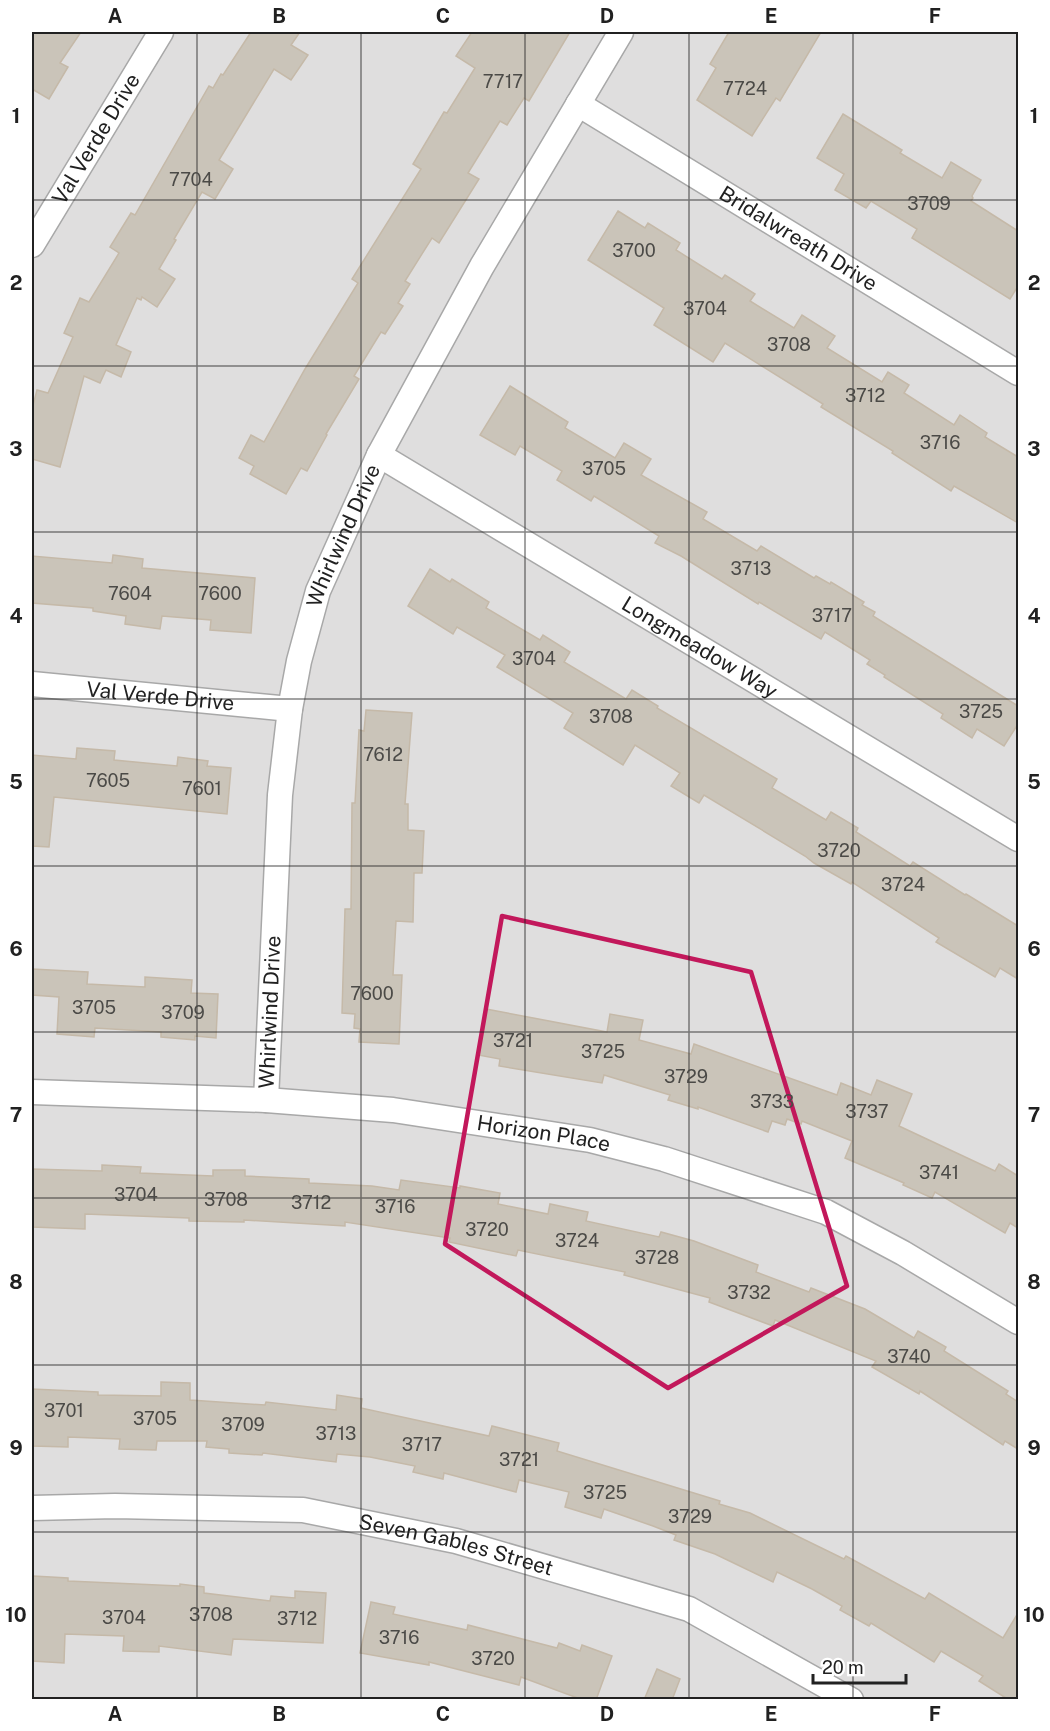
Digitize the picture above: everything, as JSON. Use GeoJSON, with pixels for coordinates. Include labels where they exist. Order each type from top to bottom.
{"type":"FeatureCollection","features":[{"type":"Feature","properties":{"kind":"street","name":"Val Verde Drive"},"geometry":{"type":"LineString","coordinates":[[32,245],[161,32]]}},
{"type":"Feature","properties":{"kind":"street","name":"Whirlwind Drive"},"geometry":{"type":"LineString","coordinates":[[266,1100],[280,795],[298,661],[318,591],[379,455],[482,266],[621,32]]}},
{"type":"Feature","properties":{"kind":"street","name":"Bridalwreath Drive"},"geometry":{"type":"LineString","coordinates":[[578,104],[1018,373]]}},
{"type":"Feature","properties":{"kind":"street","name":"Longmeadow Way"},"geometry":{"type":"LineString","coordinates":[[379,455],[1018,839]]}},
{"type":"Feature","properties":{"kind":"street","name":"Val Verde Drive"},"geometry":{"type":"LineString","coordinates":[[32,684],[290,709]]}},
{"type":"Feature","properties":{"kind":"street","name":"Horizon Place"},"geometry":{"type":"LineString","coordinates":[[32,1092],[266,1100],[393,1110],[590,1140],[664,1159],[826,1212],[903,1253],[1018,1322]]}},
{"type":"Feature","properties":{"kind":"street","name":"Seven Gables Street"},"geometry":{"type":"LineString","coordinates":[[32,1508],[115,1506],[303,1510],[456,1542],[689,1609],[851,1700]]}},
{"type":"Feature","properties":{"kind":"highlighted area"},"geometry":{"type":"Polygon","coordinates":[[[502,916],[751,972],[847,1286],[668,1388],[445,1244],[502,916]]]}},
{"type":"Feature","properties":{"kind":"shaded area"},"geometry":{"type":"Polygon","coordinates":[[[32,32],[1018,32],[1018,1699],[32,1699],[32,32]]]}},
{"type":"Feature","properties":{"kind":"building"},"geometry":{"type":"Polygon","coordinates":[[[32,32],[81,32],[60,63],[68,67],[49,99],[32,89],[32,32]]]}},
{"type":"Feature","properties":{"kind":"building"},"geometry":{"type":"Polygon","coordinates":[[[251,32],[300,32],[291,45],[308,55],[291,80],[274,69],[219,160],[233,169],[215,199],[202,192],[174,239],[176,240],[159,269],[175,279],[157,307],[142,297],[141,300],[137,298],[116,345],[131,352],[121,377],[106,370],[100,383],[84,376],[60,467],[32,459],[32,409],[37,390],[48,393],[73,337],[64,333],[80,298],[89,302],[119,253],[110,247],[131,213],[135,215],[209,86],[213,88],[251,32]]]}},
{"type":"Feature","properties":{"kind":"building"},"geometry":{"type":"Polygon","coordinates":[[[472,32],[570,32],[529,101],[524,98],[507,125],[500,121],[468,173],[479,179],[439,243],[432,238],[405,281],[410,284],[398,303],[403,306],[385,334],[381,332],[354,376],[359,379],[307,471],[301,468],[286,494],[250,474],[254,466],[239,458],[251,435],[264,442],[305,369],[358,283],[352,279],[421,169],[413,164],[444,112],[447,113],[475,68],[456,56],[472,32]]]}},
{"type":"Feature","properties":{"kind":"building"},"geometry":{"type":"Polygon","coordinates":[[[729,32],[821,32],[780,101],[776,98],[752,136],[697,100],[716,68],[710,64],[729,32]]]}},
{"type":"Feature","properties":{"kind":"building"},"geometry":{"type":"Polygon","coordinates":[[[843,114],[902,150],[900,153],[942,178],[951,162],[981,180],[971,201],[1018,231],[1018,286],[1010,299],[912,238],[917,229],[871,201],[866,208],[835,190],[844,174],[817,158],[843,114]]]}},
{"type":"Feature","properties":{"kind":"building"},"geometry":{"type":"Polygon","coordinates":[[[618,211],[645,228],[648,223],[680,243],[676,250],[722,279],[725,275],[755,294],[750,301],[794,328],[802,315],[835,336],[827,348],[882,382],[888,372],[909,385],[904,393],[954,425],[960,415],[987,433],[985,437],[1018,457],[1018,523],[954,486],[951,491],[892,453],[893,451],[821,407],[823,404],[725,343],[713,362],[654,325],[664,308],[588,260],[618,211]]]}},
{"type":"Feature","properties":{"kind":"building"},"geometry":{"type":"Polygon","coordinates":[[[510,386],[568,422],[565,428],[615,458],[624,443],[651,459],[641,475],[707,512],[703,519],[757,551],[761,546],[814,578],[816,576],[830,584],[831,582],[864,602],[862,605],[875,612],[873,616],[1018,706],[1018,724],[1004,746],[977,729],[972,738],[941,718],[943,714],[867,664],[870,660],[825,632],[821,639],[655,543],[659,536],[594,496],[591,501],[557,480],[562,471],[520,446],[515,455],[480,435],[510,386]]]}},
{"type":"Feature","properties":{"kind":"building"},"geometry":{"type":"Polygon","coordinates":[[[113,555],[143,559],[142,568],[255,578],[251,633],[210,630],[211,620],[162,616],[160,629],[125,624],[126,616],[93,611],[93,608],[32,603],[32,556],[112,563],[113,555]]]}},
{"type":"Feature","properties":{"kind":"building"},"geometry":{"type":"Polygon","coordinates":[[[430,569],[450,582],[452,579],[489,602],[486,608],[540,640],[543,635],[570,652],[564,662],[626,699],[632,690],[658,706],[657,708],[777,779],[772,788],[826,820],[831,812],[858,828],[856,832],[910,866],[913,862],[1018,926],[1018,979],[1000,968],[995,977],[936,942],[939,938],[852,882],[851,884],[814,863],[704,795],[699,803],[671,786],[680,773],[635,745],[623,765],[564,728],[573,713],[497,667],[505,655],[457,627],[453,634],[408,606],[430,569]]]}},
{"type":"Feature","properties":{"kind":"building"},"geometry":{"type":"Polygon","coordinates":[[[366,710],[412,713],[405,804],[408,804],[408,830],[424,831],[422,873],[414,873],[413,922],[396,921],[393,975],[402,975],[399,1044],[359,1042],[360,1029],[354,1028],[355,1014],[342,1013],[345,909],[351,909],[352,803],[355,803],[359,730],[364,731],[366,710]]]}},
{"type":"Feature","properties":{"kind":"building"},"geometry":{"type":"Polygon","coordinates":[[[77,748],[115,751],[114,760],[177,766],[178,757],[208,761],[207,766],[231,768],[227,814],[54,797],[49,847],[32,846],[32,755],[76,759],[77,748]]]}},
{"type":"Feature","properties":{"kind":"building"},"geometry":{"type":"Polygon","coordinates":[[[32,969],[88,972],[87,984],[145,987],[145,977],[192,980],[191,993],[218,994],[216,1038],[195,1036],[195,1040],[161,1037],[161,1032],[95,1028],[94,1037],[57,1034],[59,997],[32,995],[32,969]]]}},
{"type":"Feature","properties":{"kind":"building"},"geometry":{"type":"Polygon","coordinates":[[[486,1009],[607,1032],[610,1014],[643,1020],[639,1040],[691,1054],[694,1044],[837,1095],[841,1083],[871,1095],[877,1080],[912,1094],[899,1126],[995,1171],[999,1164],[1018,1176],[1018,1228],[1010,1223],[1005,1233],[935,1192],[932,1198],[903,1185],[904,1183],[845,1158],[852,1141],[802,1121],[801,1124],[787,1119],[785,1125],[772,1121],[768,1132],[698,1107],[698,1109],[668,1100],[670,1095],[604,1075],[602,1083],[499,1066],[500,1059],[478,1055],[486,1009]]]}},
{"type":"Feature","properties":{"kind":"building"},"geometry":{"type":"Polygon","coordinates":[[[102,1165],[141,1167],[140,1173],[213,1176],[213,1170],[245,1170],[245,1176],[309,1179],[309,1183],[372,1186],[399,1190],[401,1180],[460,1188],[460,1186],[500,1193],[498,1204],[548,1214],[550,1204],[588,1212],[586,1221],[659,1237],[661,1232],[694,1241],[758,1265],[756,1272],[809,1292],[811,1288],[865,1309],[914,1338],[918,1331],[946,1347],[944,1351],[1008,1391],[1006,1394],[1018,1402],[1018,1449],[1005,1441],[1003,1445],[920,1391],[919,1394],[872,1367],[876,1361],[775,1320],[773,1326],[709,1302],[710,1298],[624,1275],[625,1272],[518,1250],[516,1256],[449,1242],[450,1238],[345,1222],[345,1226],[244,1220],[244,1222],[189,1221],[189,1218],[85,1214],[85,1229],[32,1227],[32,1169],[102,1171],[102,1165]]]}},
{"type":"Feature","properties":{"kind":"building"},"geometry":{"type":"Polygon","coordinates":[[[161,1382],[190,1383],[190,1400],[265,1405],[266,1402],[336,1410],[337,1395],[362,1399],[361,1408],[489,1436],[492,1426],[559,1443],[557,1451],[720,1501],[719,1504],[750,1513],[844,1559],[846,1556],[925,1599],[929,1593],[1003,1638],[1018,1613],[1018,1700],[1009,1700],[979,1681],[983,1676],[941,1651],[934,1662],[871,1623],[869,1626],[840,1610],[842,1606],[777,1572],[773,1582],[715,1554],[674,1540],[676,1535],[653,1526],[604,1509],[601,1518],[565,1507],[569,1492],[519,1480],[516,1492],[444,1473],[443,1479],[413,1472],[415,1466],[370,1457],[337,1454],[336,1462],[263,1453],[262,1455],[229,1453],[229,1449],[206,1447],[207,1441],[157,1441],[156,1450],[119,1449],[120,1439],[68,1437],[68,1447],[32,1446],[32,1389],[98,1392],[98,1395],[161,1396],[161,1382]]]}},
{"type":"Feature","properties":{"kind":"building"},"geometry":{"type":"Polygon","coordinates":[[[33,1576],[68,1578],[68,1581],[180,1586],[180,1584],[204,1587],[204,1593],[270,1601],[271,1596],[295,1598],[295,1591],[326,1593],[323,1643],[233,1639],[231,1655],[159,1646],[159,1652],[123,1651],[124,1636],[65,1634],[64,1663],[32,1661],[33,1576]]]}},
{"type":"Feature","properties":{"kind":"building"},"geometry":{"type":"Polygon","coordinates":[[[371,1602],[395,1607],[393,1614],[467,1630],[468,1625],[557,1648],[559,1643],[580,1651],[582,1645],[612,1656],[596,1700],[583,1700],[521,1677],[519,1685],[429,1662],[429,1665],[360,1653],[371,1602]]]}},
{"type":"Feature","properties":{"kind":"building"},"geometry":{"type":"Polygon","coordinates":[[[657,1669],[680,1679],[672,1700],[644,1700],[657,1669]]]}}]}
